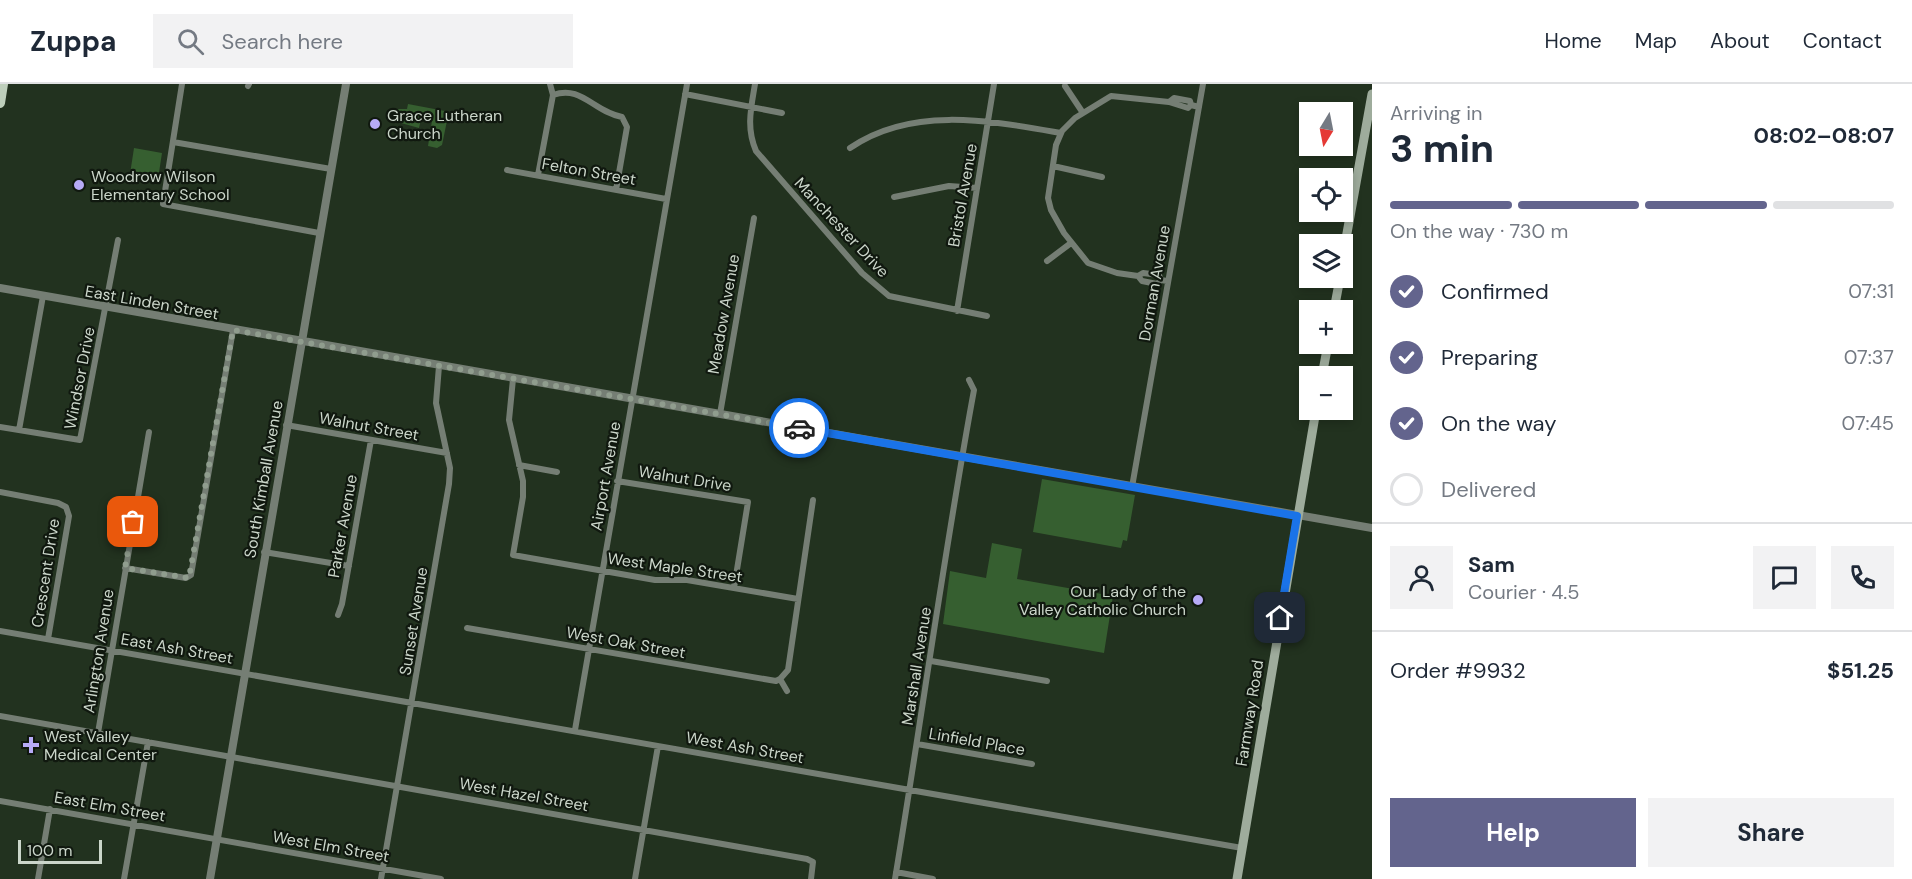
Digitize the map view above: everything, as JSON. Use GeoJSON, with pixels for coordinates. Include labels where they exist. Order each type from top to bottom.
{"type":"FeatureCollection","features":[{"type":"Feature","properties":{"kind":"main road"},"geometry":{"type":"LineString","coordinates":[[0,103],[3,84]]}},
{"type":"Feature","properties":{"kind":"main road"},"geometry":{"type":"LineString","coordinates":[[1347,234],[1372,94]]}},
{"type":"Feature","properties":{"kind":"main road","name":"Farmway Road"},"geometry":{"type":"LineString","coordinates":[[1237,879],[1314,420]]}},
{"type":"Feature","properties":{"kind":"street"},"geometry":{"type":"LineString","coordinates":[[182,84],[163,204],[319,232]]}},
{"type":"Feature","properties":{"kind":"street","name":"South Kimball Avenue"},"geometry":{"type":"LineString","coordinates":[[210,879],[243,673],[346,84]]}},
{"type":"Feature","properties":{"kind":"street"},"geometry":{"type":"LineString","coordinates":[[538,176],[553,95],[550,84]]}},
{"type":"Feature","properties":{"kind":"street","name":"Airport Avenue"},"geometry":{"type":"LineString","coordinates":[[575,730],[687,84]]}},
{"type":"Feature","properties":{"kind":"street","name":"Manchester Drive"},"geometry":{"type":"LineString","coordinates":[[754,84],[749,135],[756,151],[862,273],[889,296],[987,316]]}},
{"type":"Feature","properties":{"kind":"street","name":"Bristol Avenue"},"geometry":{"type":"LineString","coordinates":[[957,311],[994,84]]}},
{"type":"Feature","properties":{"kind":"street","name":"Dorman Avenue"},"geometry":{"type":"LineString","coordinates":[[1132,487],[1164,280],[1203,84]]}},
{"type":"Feature","properties":{"kind":"street"},"geometry":{"type":"LineString","coordinates":[[1065,86],[1083,113]]}},
{"type":"Feature","properties":{"kind":"street"},"geometry":{"type":"LineString","coordinates":[[553,95],[568,88],[605,114],[622,117],[627,127],[616,190]]}},
{"type":"Feature","properties":{"kind":"street"},"geometry":{"type":"LineString","coordinates":[[685,93],[782,113]]}},
{"type":"Feature","properties":{"kind":"street"},"geometry":{"type":"LineString","coordinates":[[1164,280],[1159,275],[1143,273],[1138,276],[1117,273],[1088,263],[1071,243],[1051,210],[1048,198],[1053,166],[1061,133],[1102,100],[1118,94],[1169,102],[1174,98],[1190,101],[1191,105],[1199,107]]}},
{"type":"Feature","properties":{"kind":"street"},"geometry":{"type":"LineString","coordinates":[[850,148],[870,134],[958,118],[1061,133]]}},
{"type":"Feature","properties":{"kind":"street"},"geometry":{"type":"LineString","coordinates":[[173,142],[331,169]]}},
{"type":"Feature","properties":{"kind":"street"},"geometry":{"type":"LineString","coordinates":[[1053,166],[1102,177]]}},
{"type":"Feature","properties":{"kind":"street","name":"Felton Street"},"geometry":{"type":"LineString","coordinates":[[507,170],[666,199]]}},
{"type":"Feature","properties":{"kind":"street"},"geometry":{"type":"LineString","coordinates":[[894,197],[949,186],[977,188]]}},
{"type":"Feature","properties":{"kind":"street","name":"Meadow Avenue"},"geometry":{"type":"LineString","coordinates":[[720,414],[754,218]]}},
{"type":"Feature","properties":{"kind":"street","name":"Windsor Drive"},"geometry":{"type":"LineString","coordinates":[[0,427],[80,440],[118,240]]}},
{"type":"Feature","properties":{"kind":"street"},"geometry":{"type":"LineString","coordinates":[[1047,261],[1071,243]]}},
{"type":"Feature","properties":{"kind":"street","name":"East Linden Street"},"geometry":{"type":"LineString","coordinates":[[0,288],[1372,528]]}},
{"type":"Feature","properties":{"kind":"street"},"geometry":{"type":"LineString","coordinates":[[19,430],[43,296]]}},
{"type":"Feature","properties":{"kind":"street"},"geometry":{"type":"LineString","coordinates":[[125,568],[189,578],[233,330]]}},
{"type":"Feature","properties":{"kind":"street","name":"Sunset Avenue"},"geometry":{"type":"LineString","coordinates":[[381,879],[449,484],[447,453],[436,403],[439,366]]}},
{"type":"Feature","properties":{"kind":"street"},"geometry":{"type":"LineString","coordinates":[[513,379],[509,420],[519,465],[557,472]]}},
{"type":"Feature","properties":{"kind":"street","name":"Marshall Avenue"},"geometry":{"type":"LineString","coordinates":[[896,876],[974,390],[969,380]]}},
{"type":"Feature","properties":{"kind":"street","name":"Walnut Street"},"geometry":{"type":"LineString","coordinates":[[286,425],[447,453]]}},
{"type":"Feature","properties":{"kind":"street","name":"Arlington Avenue"},"geometry":{"type":"LineString","coordinates":[[98,733],[149,432]]}},
{"type":"Feature","properties":{"kind":"street","name":"Parker Avenue"},"geometry":{"type":"LineString","coordinates":[[338,615],[371,440]]}},
{"type":"Feature","properties":{"kind":"street","name":"West Maple Street"},"geometry":{"type":"LineString","coordinates":[[519,465],[523,497],[513,555],[655,580],[687,580],[798,599]]}},
{"type":"Feature","properties":{"kind":"street","name":"Walnut Drive"},"geometry":{"type":"LineString","coordinates":[[617,481],[748,502],[734,588]]}},
{"type":"Feature","properties":{"kind":"street","name":"Crescent Drive"},"geometry":{"type":"LineString","coordinates":[[0,492],[58,502],[66,507],[69,516],[48,639]]}},
{"type":"Feature","properties":{"kind":"street"},"geometry":{"type":"LineString","coordinates":[[787,691],[780,680],[788,670],[813,500]]}},
{"type":"Feature","properties":{"kind":"street"},"geometry":{"type":"LineString","coordinates":[[264,552],[349,566]]}},
{"type":"Feature","properties":{"kind":"street","name":"West Oak Street"},"geometry":{"type":"LineString","coordinates":[[467,628],[780,680]]}},
{"type":"Feature","properties":{"kind":"street","name":"East Ash Street"},"geometry":{"type":"LineString","coordinates":[[0,631],[243,673]]}},
{"type":"Feature","properties":{"kind":"street"},"geometry":{"type":"LineString","coordinates":[[932,661],[1047,681]]}},
{"type":"Feature","properties":{"kind":"street","name":"West Ash Street"},"geometry":{"type":"LineString","coordinates":[[243,673],[1242,848]]}},
{"type":"Feature","properties":{"kind":"street","name":"West Hazel Street"},"geometry":{"type":"LineString","coordinates":[[0,716],[644,829],[813,862],[811,879]]}},
{"type":"Feature","properties":{"kind":"street"},"geometry":{"type":"LineString","coordinates":[[124,879],[148,742]]}},
{"type":"Feature","properties":{"kind":"street","name":"Linfield Place"},"geometry":{"type":"LineString","coordinates":[[917,744],[1032,764]]}},
{"type":"Feature","properties":{"kind":"street"},"geometry":{"type":"LineString","coordinates":[[634,879],[658,746]]}},
{"type":"Feature","properties":{"kind":"street","name":"East Elm Street"},"geometry":{"type":"LineString","coordinates":[[0,801],[216,839]]}},
{"type":"Feature","properties":{"kind":"street"},"geometry":{"type":"LineString","coordinates":[[39,879],[50,809]]}},
{"type":"Feature","properties":{"kind":"street","name":"West Elm Street"},"geometry":{"type":"LineString","coordinates":[[216,839],[441,879]]}},
{"type":"Feature","properties":{"kind":"street"},"geometry":{"type":"LineString","coordinates":[[896,876],[933,879]]}},
{"type":"Feature","properties":{"kind":"green space"},"geometry":{"type":"Polygon","coordinates":[[[408,104],[445,111],[448,116],[442,145],[437,148],[428,146],[432,121],[421,119],[419,128],[401,123],[395,109],[407,109],[408,104]]]}},
{"type":"Feature","properties":{"kind":"green space"},"geometry":{"type":"Polygon","coordinates":[[[134,148],[162,153],[158,179],[130,174],[134,148]]]}},
{"type":"Feature","properties":{"kind":"green space"},"geometry":{"type":"Polygon","coordinates":[[[1042,479],[1135,495],[1127,541],[1123,540],[1121,548],[1033,532],[1042,479]]]}},
{"type":"Feature","properties":{"kind":"green space"},"geometry":{"type":"Polygon","coordinates":[[[992,543],[1022,549],[1017,579],[1113,596],[1104,653],[943,624],[950,571],[986,578],[992,543]]]}},
{"type":"Feature","properties":{"kind":"way so far"},"geometry":{"type":"LineString","coordinates":[[133,522],[125,568],[189,578],[233,330],[799,428]]}},
{"type":"Feature","properties":{"kind":"place","name":"Grace Lutheran Church"},"geometry":{"type":"Point","coordinates":[375,124]}},
{"type":"Feature","properties":{"kind":"place","name":"Woodrow Wilson Elementary School"},"geometry":{"type":"Point","coordinates":[79,185]}},
{"type":"Feature","properties":{"kind":"place","name":"Our Lady of the Valley Catholic Church"},"geometry":{"type":"Point","coordinates":[1198,600]}},
{"type":"Feature","properties":{"kind":"place","name":"West Valley Medical Center"},"geometry":{"type":"Point","coordinates":[31,745]}},
{"type":"Feature","properties":{"kind":"route"},"geometry":{"type":"LineString","coordinates":[[799,428],[1297,516],[1280,618]]}}]}
